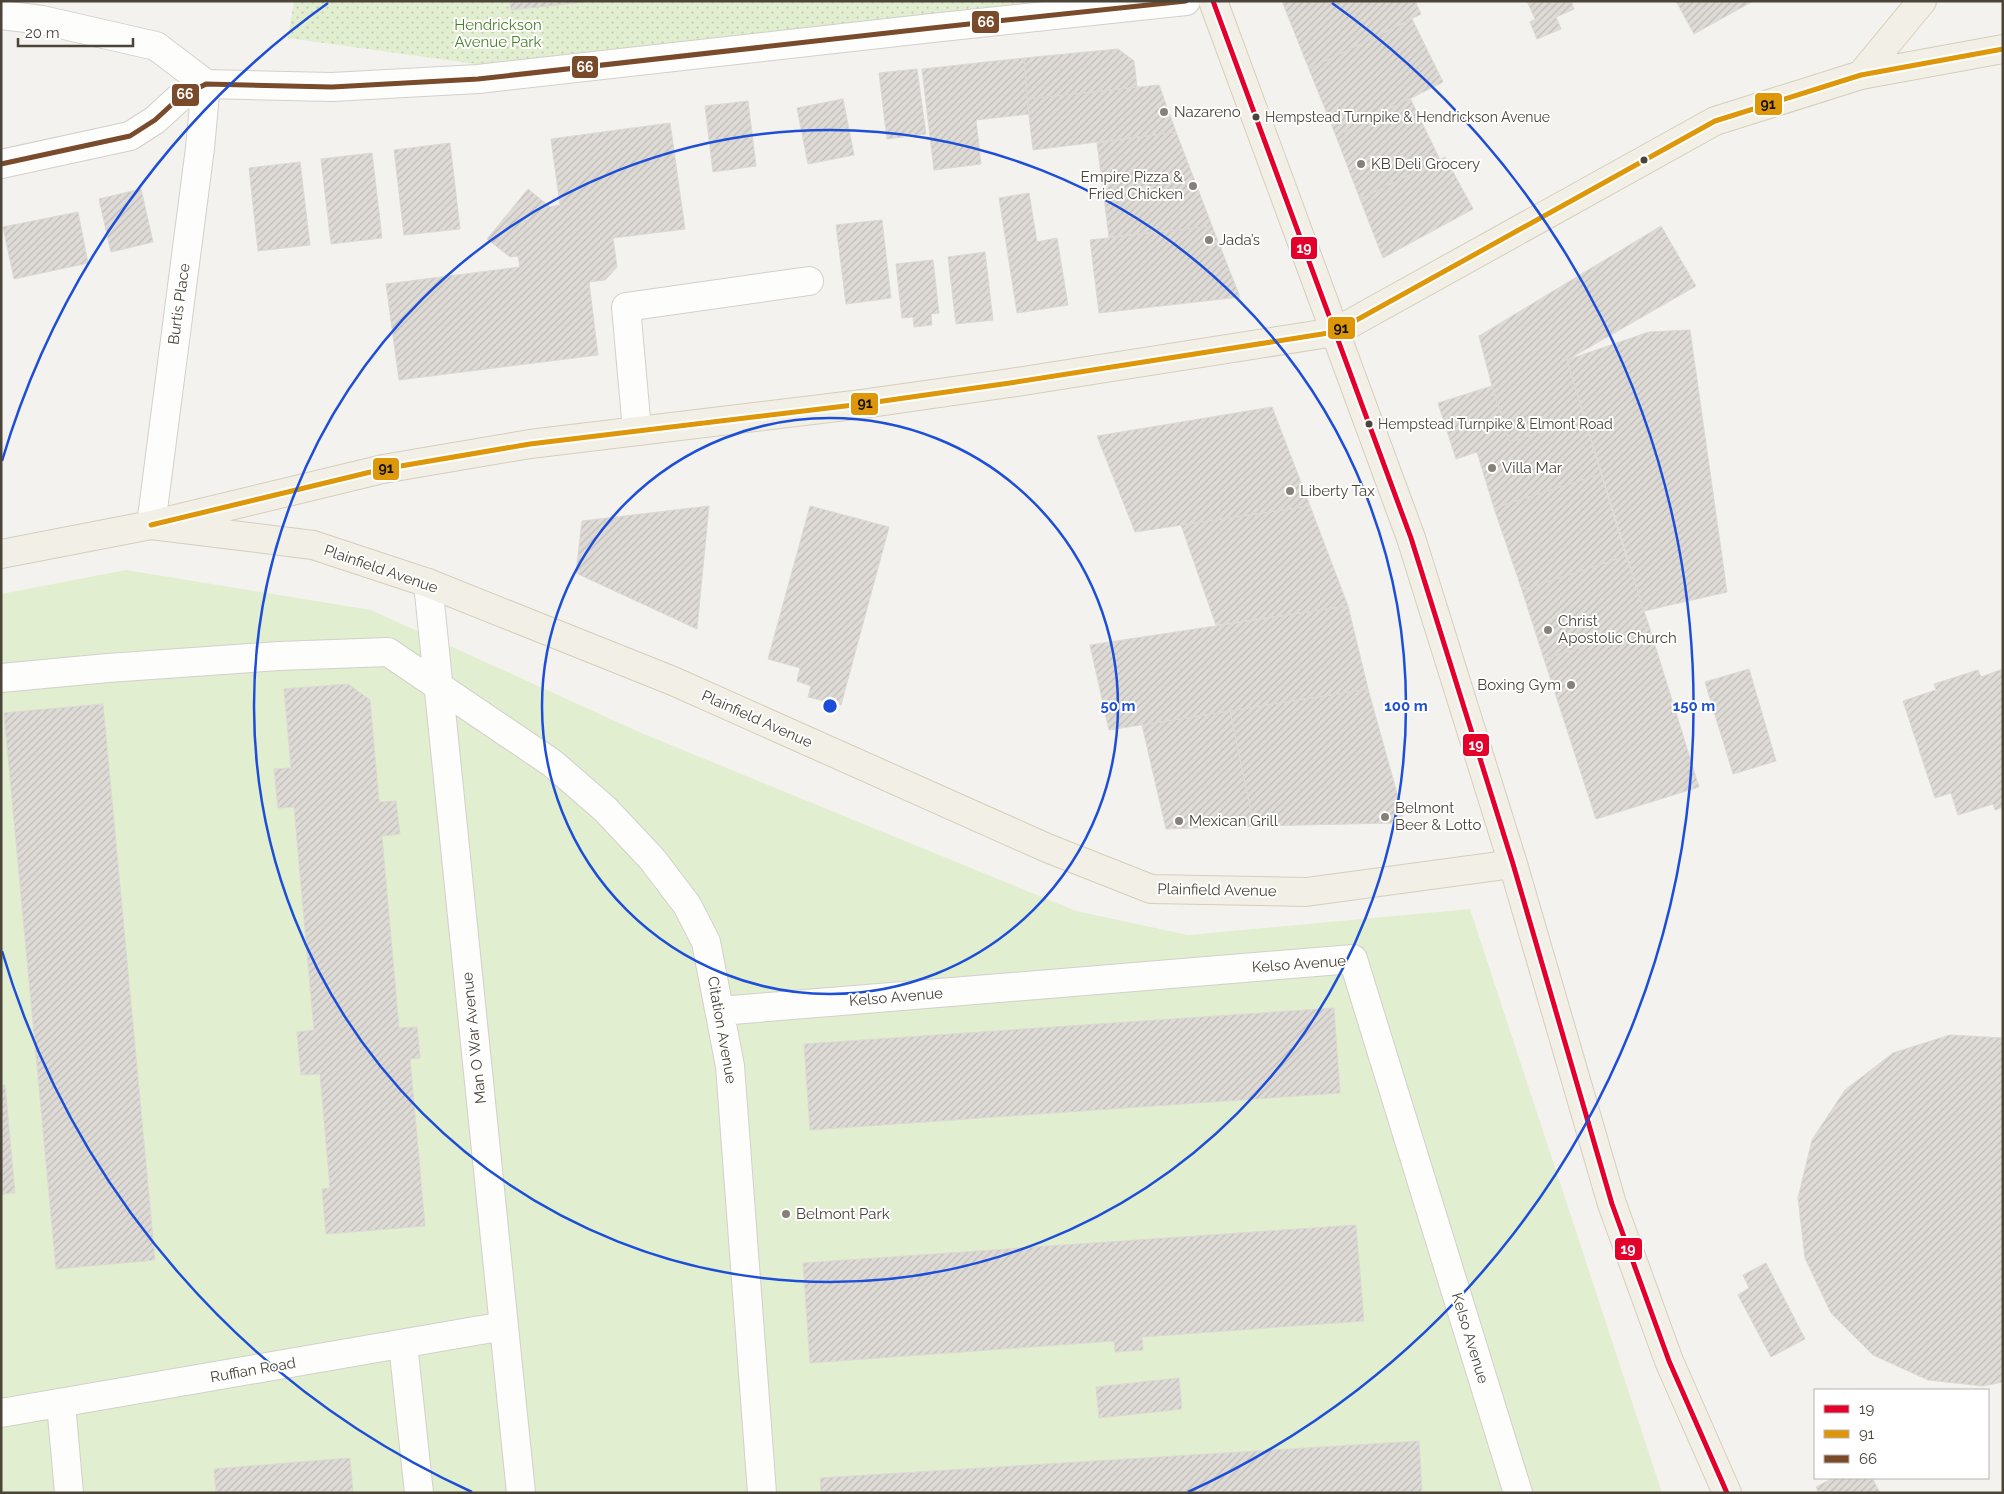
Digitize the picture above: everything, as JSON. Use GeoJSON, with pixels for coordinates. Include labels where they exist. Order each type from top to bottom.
{"type":"FeatureCollection","features":[{"type":"Feature","properties":{"kind":"main road"},"geometry":{"type":"LineString","coordinates":[[1213,1],[1411,538],[1513,864],[1612,1204],[1669,1361],[1727,1493]]}},
{"type":"Feature","properties":{"kind":"main road"},"geometry":{"type":"LineString","coordinates":[[1861,75],[1922,1]]}},
{"type":"Feature","properties":{"kind":"main road"},"geometry":{"type":"LineString","coordinates":[[151,525],[383,469],[530,444],[852,405],[1010,383],[1335,332],[1715,121],[1861,75],[2003,50]]}},
{"type":"Feature","properties":{"kind":"main road","name":"Plainfield Avenue"},"geometry":{"type":"LineString","coordinates":[[1,554],[151,525],[313,545],[428,583],[673,681],[1047,848],[1151,889],[1306,892],[1513,864]]}},
{"type":"Feature","properties":{"kind":"street"},"geometry":{"type":"LineString","coordinates":[[1,164],[130,136],[155,120],[178,98],[206,84],[332,87],[478,79],[1186,1]]}},
{"type":"Feature","properties":{"kind":"street"},"geometry":{"type":"LineString","coordinates":[[1,15],[42,20],[156,46],[206,84]]}},
{"type":"Feature","properties":{"kind":"street","name":"Burtis Place"},"geometry":{"type":"LineString","coordinates":[[151,525],[200,148],[206,84]]}},
{"type":"Feature","properties":{"kind":"street"},"geometry":{"type":"LineString","coordinates":[[637,430],[626,307],[809,281]]}},
{"type":"Feature","properties":{"kind":"street","name":"Man O War Avenue"},"geometry":{"type":"LineString","coordinates":[[428,583],[521,1493]]}},
{"type":"Feature","properties":{"kind":"street","name":"Citation Avenue"},"geometry":{"type":"LineString","coordinates":[[1,678],[108,668],[279,656],[388,652],[552,763],[605,809],[652,859],[688,905],[706,942],[730,1066],[762,1493]]}},
{"type":"Feature","properties":{"kind":"street","name":"Kelso Avenue"},"geometry":{"type":"LineString","coordinates":[[720,1011],[1353,960],[1518,1493]]}},
{"type":"Feature","properties":{"kind":"street","name":"Ruffian Road"},"geometry":{"type":"LineString","coordinates":[[1,1412],[61,1404],[504,1326]]}},
{"type":"Feature","properties":{"kind":"street"},"geometry":{"type":"LineString","coordinates":[[403,1344],[418,1493]]}},
{"type":"Feature","properties":{"kind":"street"},"geometry":{"type":"LineString","coordinates":[[61,1404],[69,1493]]}},
{"type":"Feature","properties":{"kind":"green space","name":"Hendrickson Avenue Park"},"geometry":{"type":"Polygon","coordinates":[[[294,1],[1125,1],[505,68],[288,38],[294,1]]]}},
{"type":"Feature","properties":{"kind":"green space","name":"Belmont Park"},"geometry":{"type":"Polygon","coordinates":[[[126,570],[371,610],[639,732],[1076,911],[1188,935],[1470,909],[1662,1493],[1,1493],[1,594],[126,570]]]}},
{"type":"Feature","properties":{"kind":"building"},"geometry":{"type":"Polygon","coordinates":[[[510,1],[584,1],[584,2],[511,10],[510,1]]]}},
{"type":"Feature","properties":{"kind":"building"},"geometry":{"type":"Polygon","coordinates":[[[1282,1],[1415,1],[1421,14],[1309,69],[1282,1]]]}},
{"type":"Feature","properties":{"kind":"building"},"geometry":{"type":"Polygon","coordinates":[[[1527,1],[1571,1],[1574,9],[1556,17],[1561,29],[1537,39],[1530,22],[1535,19],[1527,1]]]}},
{"type":"Feature","properties":{"kind":"building"},"geometry":{"type":"Polygon","coordinates":[[[1676,1],[1753,1],[1694,34],[1676,1]]]}},
{"type":"Feature","properties":{"kind":"building"},"geometry":{"type":"Polygon","coordinates":[[[1412,19],[1443,82],[1336,136],[1309,69],[1412,19]]]}},
{"type":"Feature","properties":{"kind":"building"},"geometry":{"type":"Polygon","coordinates":[[[1118,49],[1134,61],[1137,87],[1027,99],[1024,58],[1118,49]]]}},
{"type":"Feature","properties":{"kind":"building"},"geometry":{"type":"Polygon","coordinates":[[[1024,58],[1029,114],[976,120],[981,164],[934,170],[922,69],[1024,58]]]}},
{"type":"Feature","properties":{"kind":"building"},"geometry":{"type":"Polygon","coordinates":[[[917,69],[926,134],[887,139],[879,73],[917,69]]]}},
{"type":"Feature","properties":{"kind":"building"},"geometry":{"type":"Polygon","coordinates":[[[1159,85],[1176,132],[1033,150],[1027,99],[1159,85]]]}},
{"type":"Feature","properties":{"kind":"building"},"geometry":{"type":"Polygon","coordinates":[[[1410,98],[1440,160],[1360,199],[1336,136],[1410,98]]]}},
{"type":"Feature","properties":{"kind":"building"},"geometry":{"type":"Polygon","coordinates":[[[843,99],[854,155],[808,164],[797,108],[843,99]]]}},
{"type":"Feature","properties":{"kind":"building"},"geometry":{"type":"Polygon","coordinates":[[[748,101],[756,166],[713,172],[705,106],[748,101]]]}},
{"type":"Feature","properties":{"kind":"building"},"geometry":{"type":"Polygon","coordinates":[[[670,123],[685,229],[613,238],[617,267],[605,280],[589,282],[598,355],[399,380],[386,284],[520,267],[518,256],[510,257],[487,239],[528,189],[550,207],[560,205],[551,139],[670,123]]]}},
{"type":"Feature","properties":{"kind":"building"},"geometry":{"type":"Polygon","coordinates":[[[1176,132],[1212,226],[1109,237],[1097,143],[1176,132]]]}},
{"type":"Feature","properties":{"kind":"building"},"geometry":{"type":"Polygon","coordinates":[[[450,143],[460,229],[404,235],[394,150],[450,143]]]}},
{"type":"Feature","properties":{"kind":"building"},"geometry":{"type":"Polygon","coordinates":[[[372,153],[382,238],[331,244],[321,159],[372,153]]]}},
{"type":"Feature","properties":{"kind":"building"},"geometry":{"type":"Polygon","coordinates":[[[1445,157],[1473,209],[1383,258],[1360,199],[1445,157]]]}},
{"type":"Feature","properties":{"kind":"building"},"geometry":{"type":"Polygon","coordinates":[[[300,162],[310,245],[258,251],[249,168],[300,162]]]}},
{"type":"Feature","properties":{"kind":"building"},"geometry":{"type":"Polygon","coordinates":[[[141,189],[153,242],[111,252],[99,199],[141,189]]]}},
{"type":"Feature","properties":{"kind":"building"},"geometry":{"type":"Polygon","coordinates":[[[1029,193],[1037,242],[1057,238],[1068,305],[1017,313],[999,198],[1029,193]]]}},
{"type":"Feature","properties":{"kind":"building"},"geometry":{"type":"Polygon","coordinates":[[[78,212],[88,263],[14,279],[3,227],[78,212]]]}},
{"type":"Feature","properties":{"kind":"building"},"geometry":{"type":"Polygon","coordinates":[[[882,220],[891,298],[846,304],[836,225],[882,220]]]}},
{"type":"Feature","properties":{"kind":"building"},"geometry":{"type":"Polygon","coordinates":[[[1212,226],[1240,297],[1099,313],[1090,240],[1212,226]]]}},
{"type":"Feature","properties":{"kind":"building"},"geometry":{"type":"Polygon","coordinates":[[[1661,226],[1696,286],[1567,360],[1584,418],[1510,442],[1492,386],[1479,336],[1661,226]]]}},
{"type":"Feature","properties":{"kind":"building"},"geometry":{"type":"Polygon","coordinates":[[[985,252],[993,320],[956,324],[948,257],[985,252]]]}},
{"type":"Feature","properties":{"kind":"building"},"geometry":{"type":"Polygon","coordinates":[[[933,260],[939,313],[931,314],[932,325],[914,327],[913,317],[902,318],[896,264],[933,260]]]}},
{"type":"Feature","properties":{"kind":"building"},"geometry":{"type":"Polygon","coordinates":[[[1690,330],[1727,592],[1644,611],[1567,360],[1649,332],[1690,330]]]}},
{"type":"Feature","properties":{"kind":"building"},"geometry":{"type":"Polygon","coordinates":[[[1492,386],[1510,442],[1584,418],[1601,474],[1494,508],[1477,452],[1456,459],[1438,403],[1492,386]]]}},
{"type":"Feature","properties":{"kind":"building"},"geometry":{"type":"Polygon","coordinates":[[[1272,407],[1310,506],[1135,532],[1097,436],[1272,407]]]}},
{"type":"Feature","properties":{"kind":"building"},"geometry":{"type":"Polygon","coordinates":[[[1601,474],[1626,556],[1522,590],[1494,508],[1601,474]]]}},
{"type":"Feature","properties":{"kind":"building"},"geometry":{"type":"Polygon","coordinates":[[[709,506],[697,629],[576,573],[582,521],[709,506]]]}},
{"type":"Feature","properties":{"kind":"building"},"geometry":{"type":"Polygon","coordinates":[[[810,506],[889,527],[841,705],[808,697],[811,686],[797,681],[800,668],[768,659],[810,506]]]}},
{"type":"Feature","properties":{"kind":"building"},"geometry":{"type":"Polygon","coordinates":[[[1310,506],[1348,606],[1216,625],[1181,525],[1310,506]]]}},
{"type":"Feature","properties":{"kind":"building"},"geometry":{"type":"Polygon","coordinates":[[[1626,556],[1649,626],[1544,659],[1522,590],[1626,556]]]}},
{"type":"Feature","properties":{"kind":"building"},"geometry":{"type":"Polygon","coordinates":[[[1348,606],[1368,689],[1109,730],[1090,645],[1348,606]]]}},
{"type":"Feature","properties":{"kind":"building"},"geometry":{"type":"Polygon","coordinates":[[[1649,626],[1699,787],[1596,819],[1544,659],[1649,626]]]}},
{"type":"Feature","properties":{"kind":"building"},"geometry":{"type":"Polygon","coordinates":[[[1749,669],[1776,761],[1733,774],[1705,682],[1749,669]]]}},
{"type":"Feature","properties":{"kind":"building"},"geometry":{"type":"Polygon","coordinates":[[[2003,669],[2003,807],[1995,810],[1993,804],[1958,815],[1951,793],[1935,798],[1903,701],[1936,690],[1934,684],[1978,670],[1981,677],[2003,669]]]}},
{"type":"Feature","properties":{"kind":"building"},"geometry":{"type":"Polygon","coordinates":[[[348,684],[370,700],[379,802],[396,801],[400,834],[382,836],[399,1028],[417,1027],[420,1058],[410,1059],[425,1226],[326,1234],[322,1189],[330,1188],[320,1074],[301,1075],[297,1032],[314,1030],[294,807],[278,808],[274,769],[291,768],[284,689],[348,684]]]}},
{"type":"Feature","properties":{"kind":"building"},"geometry":{"type":"Polygon","coordinates":[[[1368,689],[1403,815],[1396,823],[1254,826],[1230,711],[1368,689]]]}},
{"type":"Feature","properties":{"kind":"building"},"geometry":{"type":"Polygon","coordinates":[[[103,704],[155,1260],[56,1269],[4,713],[103,704]]]}},
{"type":"Feature","properties":{"kind":"building"},"geometry":{"type":"Polygon","coordinates":[[[1230,711],[1254,826],[1166,829],[1142,725],[1230,711]]]}},
{"type":"Feature","properties":{"kind":"building"},"geometry":{"type":"Polygon","coordinates":[[[1334,1008],[1340,1093],[810,1130],[804,1044],[1334,1008]]]}},
{"type":"Feature","properties":{"kind":"building"},"geometry":{"type":"Polygon","coordinates":[[[1950,1035],[2003,1038],[2003,1382],[1983,1386],[1928,1380],[1873,1355],[1831,1313],[1805,1258],[1798,1198],[1812,1140],[1845,1090],[1893,1053],[1950,1035]]]}},
{"type":"Feature","properties":{"kind":"building"},"geometry":{"type":"Polygon","coordinates":[[[1,1085],[5,1085],[15,1193],[1,1194],[1,1085]]]}},
{"type":"Feature","properties":{"kind":"building"},"geometry":{"type":"Polygon","coordinates":[[[1356,1225],[1364,1321],[1142,1337],[1143,1350],[1115,1352],[1114,1341],[810,1363],[803,1263],[1356,1225]]]}},
{"type":"Feature","properties":{"kind":"building"},"geometry":{"type":"Polygon","coordinates":[[[1766,1263],[1805,1339],[1771,1357],[1738,1295],[1749,1288],[1743,1275],[1766,1263]]]}},
{"type":"Feature","properties":{"kind":"building"},"geometry":{"type":"Polygon","coordinates":[[[1179,1378],[1182,1409],[1099,1418],[1096,1387],[1179,1378]]]}},
{"type":"Feature","properties":{"kind":"building"},"geometry":{"type":"Polygon","coordinates":[[[1419,1441],[1422,1493],[821,1493],[820,1478],[1419,1441]]]}},
{"type":"Feature","properties":{"kind":"building"},"geometry":{"type":"Polygon","coordinates":[[[350,1458],[353,1493],[216,1493],[214,1469],[350,1458]]]}},
{"type":"Feature","properties":{"kind":"building"},"geometry":{"type":"Polygon","coordinates":[[[1831,1479],[1873,1479],[1880,1493],[1819,1493],[1816,1487],[1831,1479]]]}},
{"type":"Feature","properties":{"kind":"transit line","name":"66"},"geometry":{"type":"LineString","coordinates":[[1,164],[130,136],[155,120],[179,98],[206,84],[332,87],[478,79],[1186,1]]}},
{"type":"Feature","properties":{"kind":"transit line","name":"19"},"geometry":{"type":"LineString","coordinates":[[1213,1],[1411,538],[1513,864],[1612,1204],[1669,1361],[1727,1493]]}},
{"type":"Feature","properties":{"kind":"transit line","name":"91"},"geometry":{"type":"LineString","coordinates":[[151,525],[383,469],[530,444],[862,404],[1010,383],[1335,332],[1715,121],[1861,75],[2003,49]]}},
{"type":"Feature","properties":{"kind":"place","name":"Nazareno"},"geometry":{"type":"Point","coordinates":[1164,112]}},
{"type":"Feature","properties":{"kind":"place","name":"Hempstead Turnpike & Hendrickson Avenue"},"geometry":{"type":"Point","coordinates":[1256,117]}},
{"type":"Feature","properties":{"kind":"place","name":"KB Deli Grocery"},"geometry":{"type":"Point","coordinates":[1361,164]}},
{"type":"Feature","properties":{"kind":"place","name":"Empire Pizza & Fried Chicken"},"geometry":{"type":"Point","coordinates":[1193,186]}},
{"type":"Feature","properties":{"kind":"place","name":"Jada’s"},"geometry":{"type":"Point","coordinates":[1209,240]}},
{"type":"Feature","properties":{"kind":"place","name":"Hempstead Turnpike & Elmont Road"},"geometry":{"type":"Point","coordinates":[1369,424]}},
{"type":"Feature","properties":{"kind":"place","name":"Villa Mar"},"geometry":{"type":"Point","coordinates":[1492,468]}},
{"type":"Feature","properties":{"kind":"place","name":"Liberty Tax"},"geometry":{"type":"Point","coordinates":[1290,491]}},
{"type":"Feature","properties":{"kind":"place","name":"Christ Apostolic Church"},"geometry":{"type":"Point","coordinates":[1548,630]}},
{"type":"Feature","properties":{"kind":"place","name":"Boxing Gym"},"geometry":{"type":"Point","coordinates":[1571,685]}},
{"type":"Feature","properties":{"kind":"place","name":"Belmont Beer & Lotto"},"geometry":{"type":"Point","coordinates":[1385,817]}},
{"type":"Feature","properties":{"kind":"place","name":"Mexican Grill"},"geometry":{"type":"Point","coordinates":[1179,821]}},
{"type":"Feature","properties":{"kind":"place","name":"Belmont Park"},"geometry":{"type":"Point","coordinates":[786,1214]}}]}
